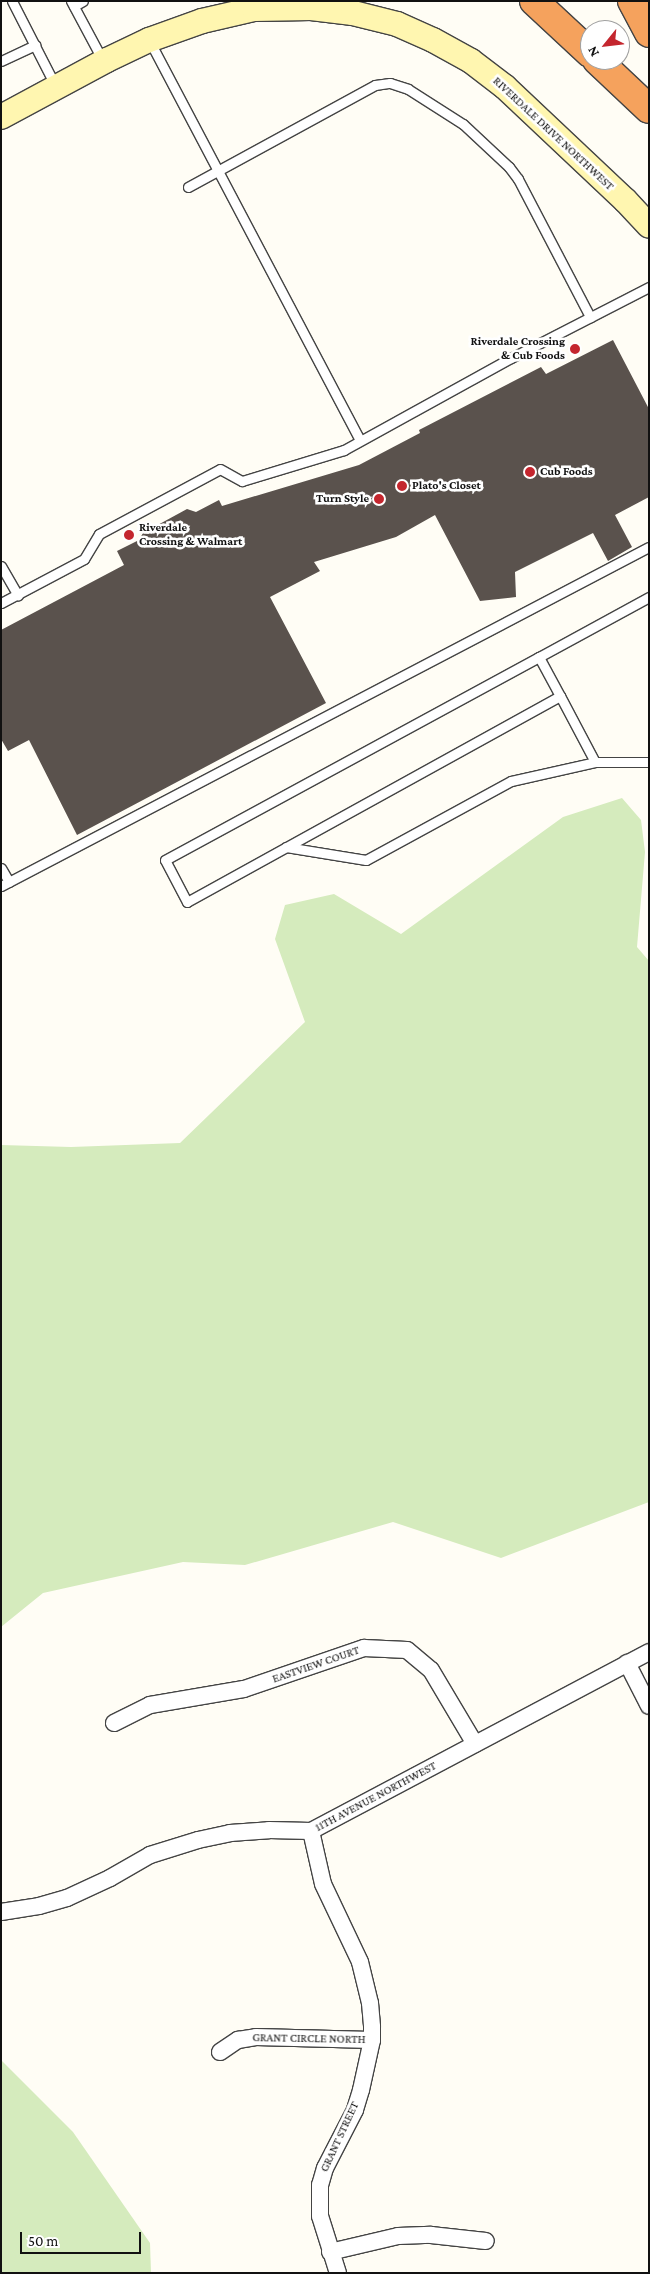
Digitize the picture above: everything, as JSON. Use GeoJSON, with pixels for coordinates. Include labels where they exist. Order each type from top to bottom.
{"type":"FeatureCollection","features":[{"type":"Feature","properties":{"kind":"highway"},"geometry":{"type":"LineString","coordinates":[[534,1],[580,44]]}},
{"type":"Feature","properties":{"kind":"highway"},"geometry":{"type":"LineString","coordinates":[[632,1],[649,33]]}},
{"type":"Feature","properties":{"kind":"highway"},"geometry":{"type":"LineString","coordinates":[[608,70],[649,109]]}},
{"type":"Feature","properties":{"kind":"street","name":"RIVERDALE DRIVE NORTHWEST"},"geometry":{"type":"LineString","coordinates":[[1,117],[149,40],[202,21],[254,9],[298,5],[353,12],[397,24],[433,40],[470,61],[504,87],[625,200],[649,226]]}},
{"type":"Feature","properties":{"kind":"street","name":"EASTVIEW COURT"},"geometry":{"type":"LineString","coordinates":[[114,1723],[150,1705],[244,1689],[364,1648],[407,1650],[431,1670],[475,1744]]}},
{"type":"Feature","properties":{"kind":"street","name":"11TH AVENUE NORTHWEST"},"geometry":{"type":"LineString","coordinates":[[1,1912],[39,1906],[67,1898],[110,1878],[150,1854],[198,1840],[230,1833],[269,1830],[311,1831],[649,1652]]}},
{"type":"Feature","properties":{"kind":"street"},"geometry":{"type":"LineString","coordinates":[[627,1664],[649,1706]]}},
{"type":"Feature","properties":{"kind":"street","name":"GRANT STREET"},"geometry":{"type":"LineString","coordinates":[[311,1831],[323,1884],[360,1962],[365,1980],[372,2040],[367,2072],[354,2110],[325,2168],[320,2185],[320,2216],[338,2273]]}},
{"type":"Feature","properties":{"kind":"street","name":"GRANT CIRCLE NORTH"},"geometry":{"type":"LineString","coordinates":[[220,2052],[238,2040],[256,2037],[372,2040]]}},
{"type":"Feature","properties":{"kind":"street"},"geometry":{"type":"LineString","coordinates":[[330,2252],[398,2236],[431,2235],[486,2241]]}},
{"type":"Feature","properties":{"kind":"lane"},"geometry":{"type":"LineString","coordinates":[[12,1],[56,87]]}},
{"type":"Feature","properties":{"kind":"lane"},"geometry":{"type":"LineString","coordinates":[[83,1],[73,4],[104,62]]}},
{"type":"Feature","properties":{"kind":"lane"},"geometry":{"type":"LineString","coordinates":[[149,40],[360,440]]}},
{"type":"Feature","properties":{"kind":"lane"},"geometry":{"type":"LineString","coordinates":[[1,60],[35,45]]}},
{"type":"Feature","properties":{"kind":"lane"},"geometry":{"type":"LineString","coordinates":[[188,187],[375,85],[390,83],[408,89],[463,124],[509,167],[518,179],[590,317]]}},
{"type":"Feature","properties":{"kind":"lane"},"geometry":{"type":"LineString","coordinates":[[1,603],[84,559],[98,534],[220,469],[242,481],[344,450],[649,287]]}},
{"type":"Feature","properties":{"kind":"lane"},"geometry":{"type":"LineString","coordinates":[[1,868],[5,884],[649,547]]}},
{"type":"Feature","properties":{"kind":"lane"},"geometry":{"type":"LineString","coordinates":[[1,566],[18,594]]}},
{"type":"Feature","properties":{"kind":"lane"},"geometry":{"type":"LineString","coordinates":[[560,696],[187,902],[165,860],[649,597]]}},
{"type":"Feature","properties":{"kind":"lane"},"geometry":{"type":"LineString","coordinates":[[539,657],[596,762]]}},
{"type":"Feature","properties":{"kind":"lane"},"geometry":{"type":"LineString","coordinates":[[286,847],[366,860],[511,781],[596,762],[649,762]]}},
{"type":"Feature","properties":{"kind":"green space"},"geometry":{"type":"Polygon","coordinates":[[[622,798],[641,820],[645,852],[637,947],[649,961],[649,1502],[501,1558],[393,1522],[245,1565],[183,1562],[43,1593],[1,1627],[1,1145],[71,1147],[180,1143],[305,1022],[275,939],[285,905],[334,894],[401,934],[563,817],[622,798]]]}},
{"type":"Feature","properties":{"kind":"green space"},"geometry":{"type":"Polygon","coordinates":[[[1,2060],[73,2132],[150,2243],[151,2273],[1,2273],[1,2060]]]}},
{"type":"Feature","properties":{"kind":"building"},"geometry":{"type":"Polygon","coordinates":[[[613,340],[649,409],[649,497],[615,515],[632,547],[608,561],[593,533],[515,572],[516,597],[480,601],[435,515],[396,537],[314,562],[320,571],[270,597],[326,703],[77,835],[29,740],[8,751],[1,739],[1,630],[124,565],[117,551],[139,540],[143,533],[187,509],[196,512],[219,500],[222,506],[359,465],[420,433],[419,430],[541,367],[546,374],[613,340]]]}},
{"type":"Feature","properties":{"kind":"place","name":"Riverdale Crossing & Cub Foods"},"geometry":{"type":"Point","coordinates":[575,349]}},
{"type":"Feature","properties":{"kind":"place","name":"Cub Foods"},"geometry":{"type":"Point","coordinates":[530,472]}},
{"type":"Feature","properties":{"kind":"place","name":"Plato's Closet"},"geometry":{"type":"Point","coordinates":[402,486]}},
{"type":"Feature","properties":{"kind":"place","name":"Turn Style"},"geometry":{"type":"Point","coordinates":[379,499]}},
{"type":"Feature","properties":{"kind":"place","name":"Riverdale Crossing & Walmart"},"geometry":{"type":"Point","coordinates":[129,535]}}]}
